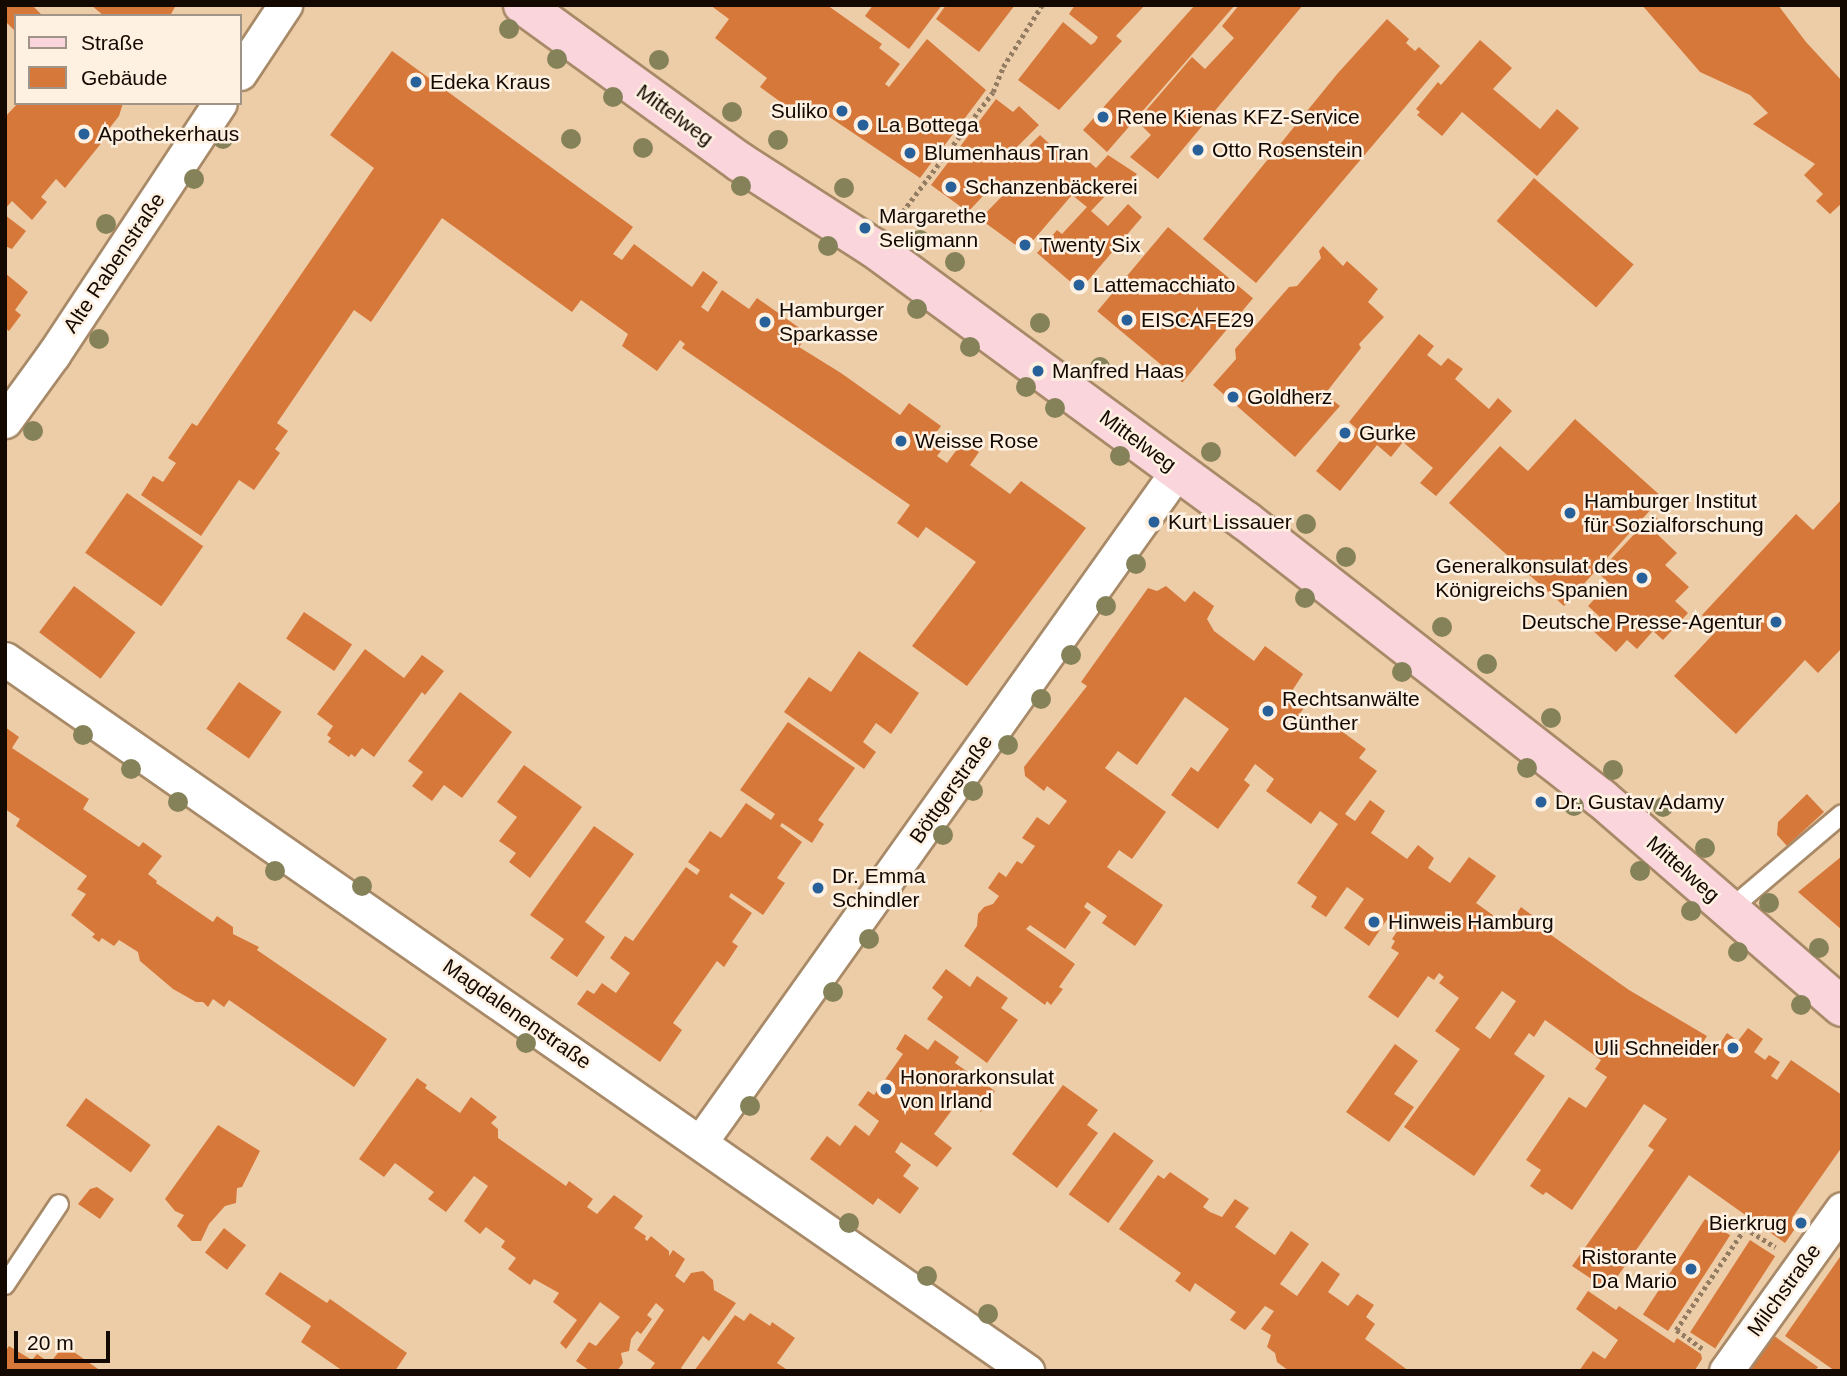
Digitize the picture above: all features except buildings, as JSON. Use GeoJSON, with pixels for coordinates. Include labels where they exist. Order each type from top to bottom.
{"type":"FeatureCollection","features":[{"type":"Feature","properties":{"kind":"street"},"geometry":{"type":"LineString","coordinates":[[242,70],[285,5]]}},
{"type":"Feature","properties":{"kind":"street","name":"Mittelweg"},"geometry":{"type":"LineString","coordinates":[[523,5],[740,162],[874,248],[1178,470],[1601,798],[1842,1007]]}},
{"type":"Feature","properties":{"kind":"street","name":"Alte Rabenstraße"},"geometry":{"type":"LineString","coordinates":[[5,421],[53,355],[219,105]]}},
{"type":"Feature","properties":{"kind":"street","name":"Böttgerstraße"},"geometry":{"type":"LineString","coordinates":[[701,1141],[1178,470]]}},
{"type":"Feature","properties":{"kind":"street","name":"Magdalenenstraße"},"geometry":{"type":"LineString","coordinates":[[5,659],[701,1141],[1027,1371]]}},
{"type":"Feature","properties":{"kind":"street","name":"Milchstraße"},"geometry":{"type":"LineString","coordinates":[[1727,1369],[1842,1209]]}},
{"type":"Feature","properties":{"kind":"lane","name":"Mittelweg"},"geometry":{"type":"LineString","coordinates":[[1729,910],[1842,814]]}},
{"type":"Feature","properties":{"kind":"lane"},"geometry":{"type":"LineString","coordinates":[[5,1285],[59,1204]]}},
{"type":"Feature","properties":{"kind":"path"},"geometry":{"type":"LineString","coordinates":[[874,248],[993,92],[1003,66],[1042,5]]}},
{"type":"Feature","properties":{"kind":"path"},"geometry":{"type":"LineString","coordinates":[[1727,1369],[1676,1330],[1745,1228],[1802,1265]]}},
{"type":"Feature","properties":{"kind":"place","name":"Edeka Kraus"},"geometry":{"type":"Point","coordinates":[416,82]}},
{"type":"Feature","properties":{"kind":"place","name":"Suliko"},"geometry":{"type":"Point","coordinates":[842,111]}},
{"type":"Feature","properties":{"kind":"place","name":"Rene Kienas KFZ-Service"},"geometry":{"type":"Point","coordinates":[1103,117]}},
{"type":"Feature","properties":{"kind":"place","name":"La Bottega"},"geometry":{"type":"Point","coordinates":[863,125]}},
{"type":"Feature","properties":{"kind":"place","name":"Apothekerhaus"},"geometry":{"type":"Point","coordinates":[84,134]}},
{"type":"Feature","properties":{"kind":"place","name":"Otto Rosenstein"},"geometry":{"type":"Point","coordinates":[1198,150]}},
{"type":"Feature","properties":{"kind":"place","name":"Blumenhaus Tran"},"geometry":{"type":"Point","coordinates":[910,153]}},
{"type":"Feature","properties":{"kind":"place","name":"Schanzenbäckerei"},"geometry":{"type":"Point","coordinates":[951,187]}},
{"type":"Feature","properties":{"kind":"place","name":"Margarethe Seligmann"},"geometry":{"type":"Point","coordinates":[865,228]}},
{"type":"Feature","properties":{"kind":"place","name":"Twenty Six"},"geometry":{"type":"Point","coordinates":[1025,245]}},
{"type":"Feature","properties":{"kind":"place","name":"Lattemacchiato"},"geometry":{"type":"Point","coordinates":[1079,285]}},
{"type":"Feature","properties":{"kind":"place","name":"EISCAFE29"},"geometry":{"type":"Point","coordinates":[1127,320]}},
{"type":"Feature","properties":{"kind":"place","name":"Hamburger Sparkasse"},"geometry":{"type":"Point","coordinates":[765,322]}},
{"type":"Feature","properties":{"kind":"place","name":"Manfred Haas"},"geometry":{"type":"Point","coordinates":[1038,371]}},
{"type":"Feature","properties":{"kind":"place","name":"Goldherz"},"geometry":{"type":"Point","coordinates":[1233,397]}},
{"type":"Feature","properties":{"kind":"place","name":"Gurke"},"geometry":{"type":"Point","coordinates":[1345,433]}},
{"type":"Feature","properties":{"kind":"place","name":"Weisse Rose"},"geometry":{"type":"Point","coordinates":[901,441]}},
{"type":"Feature","properties":{"kind":"place","name":"Hamburger Institut für Sozialforschung"},"geometry":{"type":"Point","coordinates":[1570,513]}},
{"type":"Feature","properties":{"kind":"place","name":"Kurt Lissauer"},"geometry":{"type":"Point","coordinates":[1154,522]}},
{"type":"Feature","properties":{"kind":"place","name":"Generalkonsulat des Königreichs Spanien"},"geometry":{"type":"Point","coordinates":[1642,578]}},
{"type":"Feature","properties":{"kind":"place","name":"Deutsche Presse-Agentur"},"geometry":{"type":"Point","coordinates":[1776,622]}},
{"type":"Feature","properties":{"kind":"place","name":"Rechtsanwälte Günther"},"geometry":{"type":"Point","coordinates":[1268,711]}},
{"type":"Feature","properties":{"kind":"place","name":"Dr. Gustav Adamy"},"geometry":{"type":"Point","coordinates":[1541,802]}},
{"type":"Feature","properties":{"kind":"place","name":"Dr. Emma Schindler"},"geometry":{"type":"Point","coordinates":[818,888]}},
{"type":"Feature","properties":{"kind":"place","name":"Hinweis Hamburg"},"geometry":{"type":"Point","coordinates":[1374,922]}},
{"type":"Feature","properties":{"kind":"place","name":"Uli Schneider"},"geometry":{"type":"Point","coordinates":[1733,1048]}},
{"type":"Feature","properties":{"kind":"place","name":"Honorarkonsulat von Irland"},"geometry":{"type":"Point","coordinates":[886,1089]}},
{"type":"Feature","properties":{"kind":"place","name":"Bierkrug"},"geometry":{"type":"Point","coordinates":[1801,1223]}},
{"type":"Feature","properties":{"kind":"place","name":"Ristorante Da Mario"},"geometry":{"type":"Point","coordinates":[1691,1269]}}]}
